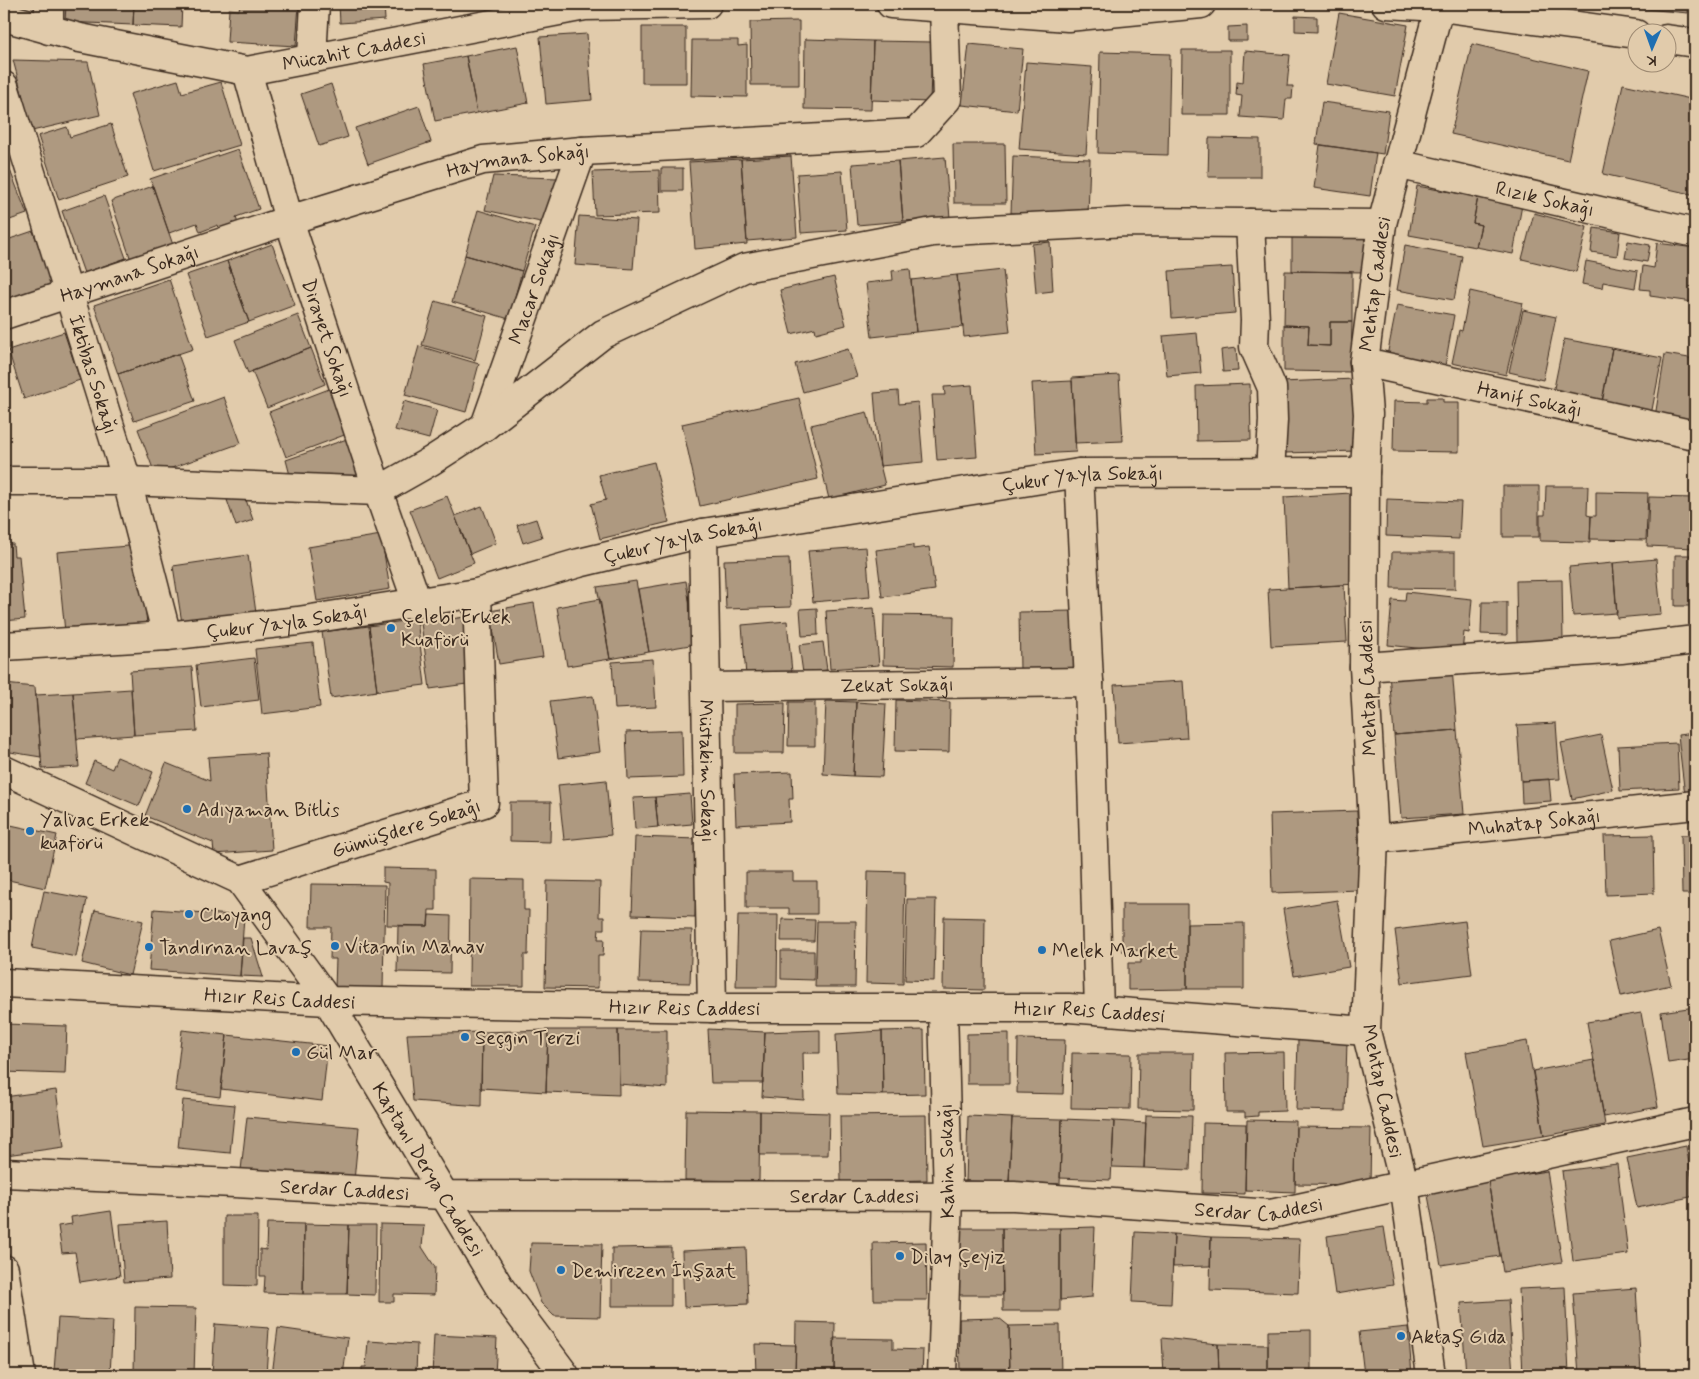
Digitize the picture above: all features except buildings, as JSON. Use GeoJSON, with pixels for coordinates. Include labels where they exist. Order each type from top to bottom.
{"type":"FeatureCollection","features":[{"type":"Feature","properties":{"kind":"street"},"geometry":{"type":"LineString","coordinates":[[312,58],[315,4]]}},
{"type":"Feature","properties":{"kind":"street","name":"Mücahit Caddesi"},"geometry":{"type":"LineString","coordinates":[[4,16],[49,17],[80,38],[247,71],[586,5],[707,4]]}},
{"type":"Feature","properties":{"kind":"street"},"geometry":{"type":"LineString","coordinates":[[890,4],[1068,17],[1115,8],[1201,4]]}},
{"type":"Feature","properties":{"kind":"street"},"geometry":{"type":"LineString","coordinates":[[1386,4],[1440,5],[1626,33]]}},
{"type":"Feature","properties":{"kind":"street","name":"Mehtap Caddesi"},"geometry":{"type":"LineString","coordinates":[[1431,1375],[1404,1184],[1366,1031],[1374,839],[1364,667],[1365,472],[1368,414],[1364,362],[1382,224],[1440,5]]}},
{"type":"Feature","properties":{"kind":"street","name":"Haymana Sokağı"},"geometry":{"type":"LineString","coordinates":[[4,315],[289,220],[483,160],[582,151],[916,133],[947,99],[944,7]]}},
{"type":"Feature","properties":{"kind":"street"},"geometry":{"type":"LineString","coordinates":[[1676,40],[1695,43]]}},
{"type":"Feature","properties":{"kind":"street","name":"Dirayet Sokağı"},"geometry":{"type":"LineString","coordinates":[[247,71],[289,220],[378,491],[417,602]]}},
{"type":"Feature","properties":{"kind":"street","name":"İktibas Sokağı"},"geometry":{"type":"LineString","coordinates":[[4,86],[127,481],[167,636]]}},
{"type":"Feature","properties":{"kind":"street","name":"Macar Sokağı"},"geometry":{"type":"LineString","coordinates":[[485,426],[582,151]]}},
{"type":"Feature","properties":{"kind":"street","name":"Rızık Sokağı"},"geometry":{"type":"LineString","coordinates":[[1397,164],[1695,233]]}},
{"type":"Feature","properties":{"kind":"street"},"geometry":{"type":"LineString","coordinates":[[4,481],[127,481],[378,491],[431,461],[485,426],[603,334],[744,268],[933,232],[1128,222],[1382,224]]}},
{"type":"Feature","properties":{"kind":"street"},"geometry":{"type":"LineString","coordinates":[[1250,223],[1255,320],[1254,347],[1272,388],[1273,420],[1270,472]]}},
{"type":"Feature","properties":{"kind":"street","name":"Hanif Sokağı"},"geometry":{"type":"LineString","coordinates":[[1364,362],[1690,434],[1695,432]]}},
{"type":"Feature","properties":{"kind":"street","name":"Çukur Yayla Sokağı"},"geometry":{"type":"LineString","coordinates":[[4,646],[167,636],[298,621],[477,593],[579,563],[703,533],[1078,473],[1365,472]]}},
{"type":"Feature","properties":{"kind":"street"},"geometry":{"type":"LineString","coordinates":[[1078,473],[1089,682],[1099,1010]]}},
{"type":"Feature","properties":{"kind":"street","name":"Müstakim Sokağı"},"geometry":{"type":"LineString","coordinates":[[703,533],[712,1008]]}},
{"type":"Feature","properties":{"kind":"street","name":"Gümüşdere Sokağı"},"geometry":{"type":"LineString","coordinates":[[240,880],[484,803],[477,593]]}},
{"type":"Feature","properties":{"kind":"street"},"geometry":{"type":"LineString","coordinates":[[1364,667],[1621,649],[1695,640]]}},
{"type":"Feature","properties":{"kind":"street","name":"Zekat Sokağı"},"geometry":{"type":"LineString","coordinates":[[706,687],[1089,682]]}},
{"type":"Feature","properties":{"kind":"street","name":"Kaptanı Derya Caddesi"},"geometry":{"type":"LineString","coordinates":[[4,770],[240,880],[328,1001],[500,1288],[565,1375]]}},
{"type":"Feature","properties":{"kind":"street","name":"Muhatap Sokağı"},"geometry":{"type":"LineString","coordinates":[[1374,839],[1695,805]]}},
{"type":"Feature","properties":{"kind":"street","name":"Hızır Reis Caddesi"},"geometry":{"type":"LineString","coordinates":[[4,983],[328,1001],[712,1008],[1069,1008],[1366,1031]]}},
{"type":"Feature","properties":{"kind":"street","name":"Kahin Sokağı"},"geometry":{"type":"LineString","coordinates":[[942,1375],[948,1196],[943,1008]]}},
{"type":"Feature","properties":{"kind":"street","name":"Serdar Caddesi"},"geometry":{"type":"LineString","coordinates":[[4,1173],[443,1195],[1014,1196],[1271,1214],[1695,1122]]}},
{"type":"Feature","properties":{"kind":"street"},"geometry":{"type":"LineString","coordinates":[[4,1269],[21,1375]]}},
{"type":"Feature","properties":{"kind":"place","name":"Çelebi Erkek Kuaförü"},"geometry":{"type":"Point","coordinates":[391,628]}},
{"type":"Feature","properties":{"kind":"place","name":"Adıyaman Bitlis"},"geometry":{"type":"Point","coordinates":[187,809]}},
{"type":"Feature","properties":{"kind":"place","name":"Yalvac Erkek kuaförü"},"geometry":{"type":"Point","coordinates":[30,831]}},
{"type":"Feature","properties":{"kind":"place","name":"Choyang"},"geometry":{"type":"Point","coordinates":[189,914]}},
{"type":"Feature","properties":{"kind":"place","name":"Vitamin Manav"},"geometry":{"type":"Point","coordinates":[335,946]}},
{"type":"Feature","properties":{"kind":"place","name":"Tandırnan Lavaş"},"geometry":{"type":"Point","coordinates":[149,947]}},
{"type":"Feature","properties":{"kind":"place","name":"Melek Market"},"geometry":{"type":"Point","coordinates":[1042,950]}},
{"type":"Feature","properties":{"kind":"place","name":"Seçgin Terzi"},"geometry":{"type":"Point","coordinates":[465,1037]}},
{"type":"Feature","properties":{"kind":"place","name":"Gül Mar"},"geometry":{"type":"Point","coordinates":[296,1052]}},
{"type":"Feature","properties":{"kind":"place","name":"Dilay Çeyiz"},"geometry":{"type":"Point","coordinates":[900,1256]}},
{"type":"Feature","properties":{"kind":"place","name":"Demirezen İnşaat"},"geometry":{"type":"Point","coordinates":[561,1270]}},
{"type":"Feature","properties":{"kind":"place","name":"Aktaş Gıda"},"geometry":{"type":"Point","coordinates":[1401,1336]}}]}
